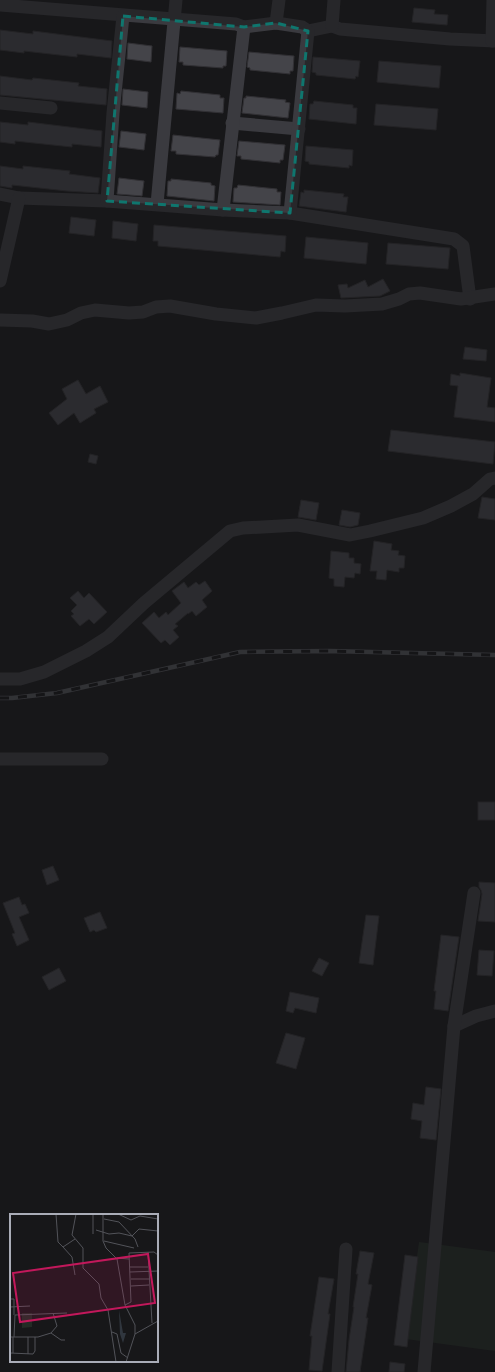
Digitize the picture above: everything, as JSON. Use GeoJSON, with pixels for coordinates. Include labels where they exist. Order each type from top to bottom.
{"type":"FeatureCollection","features":[{"type":"Feature","properties":{"kind":"street"},"geometry":{"type":"LineString","coordinates":[[157,204],[176,0]]}},
{"type":"Feature","properties":{"kind":"street"},"geometry":{"type":"LineString","coordinates":[[276,23],[279,0]]}},
{"type":"Feature","properties":{"kind":"street"},"geometry":{"type":"LineString","coordinates":[[332,26],[334,0]]}},
{"type":"Feature","properties":{"kind":"street"},"geometry":{"type":"LineString","coordinates":[[0,5],[236,24],[244,27],[276,23],[302,27],[308,31],[332,26],[340,29],[356,31],[494,41],[493,0]]}},
{"type":"Feature","properties":{"kind":"street"},"geometry":{"type":"LineString","coordinates":[[106,201],[113,113],[124,16]]}},
{"type":"Feature","properties":{"kind":"street"},"geometry":{"type":"LineString","coordinates":[[223,210],[244,27]]}},
{"type":"Feature","properties":{"kind":"street"},"geometry":{"type":"LineString","coordinates":[[290,213],[308,31]]}},
{"type":"Feature","properties":{"kind":"street"},"geometry":{"type":"LineString","coordinates":[[0,103],[51,108]]}},
{"type":"Feature","properties":{"kind":"street"},"geometry":{"type":"LineString","coordinates":[[232,123],[298,129]]}},
{"type":"Feature","properties":{"kind":"street"},"geometry":{"type":"LineString","coordinates":[[0,194],[19,198],[106,201],[223,210],[290,213],[454,239],[463,246],[470,299]]}},
{"type":"Feature","properties":{"kind":"street"},"geometry":{"type":"LineString","coordinates":[[0,281],[19,198]]}},
{"type":"Feature","properties":{"kind":"street"},"geometry":{"type":"LineString","coordinates":[[0,320],[32,321],[50,324],[67,320],[81,313],[95,310],[129,313],[143,312],[156,307],[170,306],[216,314],[256,318],[316,305],[345,306],[382,304],[399,299],[409,294],[420,293],[470,299],[495,294]]}},
{"type":"Feature","properties":{"kind":"street"},"geometry":{"type":"LineString","coordinates":[[0,679],[20,679],[44,672],[86,651],[108,637],[144,603],[230,531],[242,528],[298,525],[350,535],[370,531],[423,518],[451,506],[473,494],[490,479],[495,478]]}},
{"type":"Feature","properties":{"kind":"street"},"geometry":{"type":"LineString","coordinates":[[0,759],[102,759]]}},
{"type":"Feature","properties":{"kind":"street"},"geometry":{"type":"LineString","coordinates":[[424,1372],[454,1026],[474,893]]}},
{"type":"Feature","properties":{"kind":"street"},"geometry":{"type":"LineString","coordinates":[[454,1026],[476,1016],[495,1011]]}},
{"type":"Feature","properties":{"kind":"street"},"geometry":{"type":"LineString","coordinates":[[338,1372],[346,1249]]}},
{"type":"Feature","properties":{"kind":"highlighted area"},"geometry":{"type":"Polygon","coordinates":[[[123,16],[244,27],[276,23],[308,31],[290,213],[107,201],[123,16]]]}},
{"type":"Feature","properties":{"kind":"shaded area"},"geometry":{"type":"Polygon","coordinates":[[[419,1242],[495,1252],[495,1351],[406,1339],[419,1242]]]}},
{"type":"Feature","properties":{"kind":"building"},"geometry":{"type":"Polygon","coordinates":[[[414,8],[435,10],[434,14],[448,15],[447,25],[412,22],[414,8]]]}},
{"type":"Feature","properties":{"kind":"building"},"geometry":{"type":"Polygon","coordinates":[[[0,30],[33,34],[33,31],[112,41],[111,58],[77,54],[77,57],[0,50],[0,30]]]}},
{"type":"Feature","properties":{"kind":"building"},"geometry":{"type":"Polygon","coordinates":[[[128,43],[152,46],[151,62],[127,59],[128,43]]]}},
{"type":"Feature","properties":{"kind":"building"},"geometry":{"type":"Polygon","coordinates":[[[180,47],[227,51],[226,66],[223,66],[223,68],[183,65],[183,62],[179,62],[180,47]]]}},
{"type":"Feature","properties":{"kind":"building"},"geometry":{"type":"Polygon","coordinates":[[[249,52],[294,56],[293,71],[290,71],[290,74],[250,70],[250,68],[247,67],[249,52]]]}},
{"type":"Feature","properties":{"kind":"building"},"geometry":{"type":"Polygon","coordinates":[[[313,57],[360,61],[358,77],[356,76],[355,79],[316,75],[316,73],[312,72],[313,57]]]}},
{"type":"Feature","properties":{"kind":"building"},"geometry":{"type":"Polygon","coordinates":[[[379,61],[441,66],[439,88],[377,82],[379,61]]]}},
{"type":"Feature","properties":{"kind":"building"},"geometry":{"type":"Polygon","coordinates":[[[0,76],[79,83],[78,86],[107,89],[106,105],[0,95],[0,76]]]}},
{"type":"Feature","properties":{"kind":"building"},"geometry":{"type":"Polygon","coordinates":[[[123,89],[148,92],[147,108],[122,105],[123,89]]]}},
{"type":"Feature","properties":{"kind":"building"},"geometry":{"type":"Polygon","coordinates":[[[181,91],[220,95],[220,98],[224,98],[223,113],[176,109],[177,93],[180,94],[181,91]]]}},
{"type":"Feature","properties":{"kind":"building"},"geometry":{"type":"Polygon","coordinates":[[[246,96],[286,100],[285,102],[290,103],[288,118],[242,113],[244,98],[246,98],[246,96]]]}},
{"type":"Feature","properties":{"kind":"building"},"geometry":{"type":"Polygon","coordinates":[[[314,101],[353,105],[353,108],[357,108],[356,124],[309,119],[310,104],[313,104],[314,101]]]}},
{"type":"Feature","properties":{"kind":"building"},"geometry":{"type":"Polygon","coordinates":[[[376,104],[438,109],[436,130],[374,125],[376,104]]]}},
{"type":"Feature","properties":{"kind":"building"},"geometry":{"type":"Polygon","coordinates":[[[0,122],[28,125],[28,122],[102,131],[101,147],[72,144],[72,147],[15,141],[15,144],[0,142],[0,122]]]}},
{"type":"Feature","properties":{"kind":"building"},"geometry":{"type":"Polygon","coordinates":[[[121,131],[146,134],[144,150],[119,147],[121,131]]]}},
{"type":"Feature","properties":{"kind":"building"},"geometry":{"type":"Polygon","coordinates":[[[173,135],[220,140],[218,155],[215,157],[176,154],[176,151],[171,151],[173,135]]]}},
{"type":"Feature","properties":{"kind":"building"},"geometry":{"type":"Polygon","coordinates":[[[239,141],[285,145],[283,160],[280,160],[280,163],[241,159],[241,156],[237,156],[239,141]]]}},
{"type":"Feature","properties":{"kind":"building"},"geometry":{"type":"Polygon","coordinates":[[[306,146],[353,150],[352,166],[349,165],[349,168],[309,164],[309,162],[305,161],[306,146]]]}},
{"type":"Feature","properties":{"kind":"building"},"geometry":{"type":"Polygon","coordinates":[[[0,166],[23,169],[23,166],[70,171],[69,174],[100,178],[98,193],[12,185],[12,188],[0,186],[0,166]]]}},
{"type":"Feature","properties":{"kind":"building"},"geometry":{"type":"Polygon","coordinates":[[[119,178],[144,181],[142,196],[117,194],[119,178]]]}},
{"type":"Feature","properties":{"kind":"building"},"geometry":{"type":"Polygon","coordinates":[[[171,179],[211,183],[211,185],[215,186],[214,201],[167,196],[168,181],[171,181],[171,179]]]}},
{"type":"Feature","properties":{"kind":"building"},"geometry":{"type":"Polygon","coordinates":[[[238,185],[277,189],[277,192],[281,192],[280,205],[233,202],[234,188],[237,188],[238,185]]]}},
{"type":"Feature","properties":{"kind":"building"},"geometry":{"type":"Polygon","coordinates":[[[304,190],[344,194],[343,197],[348,197],[346,212],[299,206],[301,192],[304,193],[304,190]]]}},
{"type":"Feature","properties":{"kind":"building"},"geometry":{"type":"Polygon","coordinates":[[[71,217],[96,220],[94,236],[69,233],[71,217]]]}},
{"type":"Feature","properties":{"kind":"building"},"geometry":{"type":"Polygon","coordinates":[[[113,221],[138,224],[136,241],[112,238],[113,221]]]}},
{"type":"Feature","properties":{"kind":"building"},"geometry":{"type":"Polygon","coordinates":[[[154,225],[286,236],[285,252],[281,251],[280,257],[158,246],[158,241],[153,241],[154,225]]]}},
{"type":"Feature","properties":{"kind":"building"},"geometry":{"type":"Polygon","coordinates":[[[306,237],[368,243],[366,264],[304,258],[306,237]]]}},
{"type":"Feature","properties":{"kind":"building"},"geometry":{"type":"Polygon","coordinates":[[[388,243],[450,248],[448,269],[386,264],[388,243]]]}},
{"type":"Feature","properties":{"kind":"building"},"geometry":{"type":"Polygon","coordinates":[[[383,279],[390,291],[380,296],[341,298],[338,285],[347,284],[348,288],[365,280],[368,287],[383,279]]]}},
{"type":"Feature","properties":{"kind":"building"},"geometry":{"type":"Polygon","coordinates":[[[465,347],[487,350],[486,361],[463,359],[465,347]]]}},
{"type":"Feature","properties":{"kind":"building"},"geometry":{"type":"Polygon","coordinates":[[[460,373],[491,378],[487,407],[495,408],[495,422],[454,417],[458,386],[450,385],[451,374],[460,376],[460,373]]]}},
{"type":"Feature","properties":{"kind":"building"},"geometry":{"type":"Polygon","coordinates":[[[78,380],[86,394],[100,386],[108,402],[94,409],[96,413],[80,423],[74,413],[58,425],[49,413],[67,399],[62,389],[78,380]]]}},
{"type":"Feature","properties":{"kind":"building"},"geometry":{"type":"Polygon","coordinates":[[[391,430],[495,442],[493,464],[388,451],[391,430]]]}},
{"type":"Feature","properties":{"kind":"building"},"geometry":{"type":"Polygon","coordinates":[[[90,454],[98,456],[96,464],[88,462],[90,454]]]}},
{"type":"Feature","properties":{"kind":"building"},"geometry":{"type":"Polygon","coordinates":[[[482,497],[495,499],[495,520],[478,518],[482,497]]]}},
{"type":"Feature","properties":{"kind":"building"},"geometry":{"type":"Polygon","coordinates":[[[301,500],[319,503],[316,520],[298,517],[301,500]]]}},
{"type":"Feature","properties":{"kind":"building"},"geometry":{"type":"Polygon","coordinates":[[[342,510],[360,513],[358,525],[350,527],[339,525],[342,510]]]}},
{"type":"Feature","properties":{"kind":"building"},"geometry":{"type":"Polygon","coordinates":[[[374,541],[392,544],[391,550],[399,551],[398,555],[405,556],[404,568],[399,568],[399,572],[387,570],[386,580],[376,579],[377,571],[370,571],[374,541]]]}},
{"type":"Feature","properties":{"kind":"building"},"geometry":{"type":"Polygon","coordinates":[[[331,551],[349,553],[349,558],[354,558],[354,563],[361,564],[360,574],[355,573],[354,578],[345,577],[344,587],[334,586],[334,579],[329,578],[331,551]]]}},
{"type":"Feature","properties":{"kind":"building"},"geometry":{"type":"Polygon","coordinates":[[[205,581],[212,591],[202,600],[207,607],[196,616],[192,611],[188,613],[175,624],[178,626],[173,630],[179,637],[170,645],[165,640],[161,643],[142,623],[154,612],[159,618],[166,612],[168,615],[181,603],[172,591],[184,582],[188,588],[196,582],[199,585],[205,581]]]}},
{"type":"Feature","properties":{"kind":"building"},"geometry":{"type":"Polygon","coordinates":[[[78,591],[84,598],[89,593],[107,612],[94,624],[89,619],[80,626],[71,616],[74,614],[71,611],[77,605],[70,598],[78,591]]]}},
{"type":"Feature","properties":{"kind":"building"},"geometry":{"type":"Polygon","coordinates":[[[478,802],[495,802],[495,820],[478,820],[478,802]]]}},
{"type":"Feature","properties":{"kind":"building"},"geometry":{"type":"Polygon","coordinates":[[[53,866],[59,880],[47,885],[42,870],[53,866]]]}},
{"type":"Feature","properties":{"kind":"building"},"geometry":{"type":"Polygon","coordinates":[[[479,882],[495,883],[495,922],[478,921],[482,894],[479,887],[479,882]]]}},
{"type":"Feature","properties":{"kind":"building"},"geometry":{"type":"Polygon","coordinates":[[[19,897],[22,905],[25,904],[29,913],[19,917],[29,940],[17,946],[12,934],[15,933],[3,903],[19,897]]]}},
{"type":"Feature","properties":{"kind":"building"},"geometry":{"type":"Polygon","coordinates":[[[100,912],[107,928],[96,932],[94,930],[90,932],[84,918],[100,912]]]}},
{"type":"Feature","properties":{"kind":"building"},"geometry":{"type":"Polygon","coordinates":[[[366,915],[379,916],[373,965],[359,963],[366,915]]]}},
{"type":"Feature","properties":{"kind":"building"},"geometry":{"type":"Polygon","coordinates":[[[441,935],[459,937],[448,1011],[434,1009],[436,991],[434,991],[441,935]]]}},
{"type":"Feature","properties":{"kind":"building"},"geometry":{"type":"Polygon","coordinates":[[[479,950],[494,951],[492,976],[477,975],[479,950]]]}},
{"type":"Feature","properties":{"kind":"building"},"geometry":{"type":"Polygon","coordinates":[[[319,958],[329,963],[322,976],[312,971],[319,958]]]}},
{"type":"Feature","properties":{"kind":"building"},"geometry":{"type":"Polygon","coordinates":[[[59,968],[66,981],[49,990],[42,977],[59,968]]]}},
{"type":"Feature","properties":{"kind":"building"},"geometry":{"type":"Polygon","coordinates":[[[290,992],[319,998],[316,1013],[295,1008],[293,1013],[286,1011],[290,992]]]}},
{"type":"Feature","properties":{"kind":"building"},"geometry":{"type":"Polygon","coordinates":[[[286,1033],[305,1038],[296,1069],[276,1063],[286,1033]]]}},
{"type":"Feature","properties":{"kind":"building"},"geometry":{"type":"Polygon","coordinates":[[[426,1087],[441,1089],[436,1140],[420,1138],[422,1121],[411,1119],[413,1103],[424,1105],[426,1087]]]}},
{"type":"Feature","properties":{"kind":"building"},"geometry":{"type":"Polygon","coordinates":[[[360,1251],[374,1253],[368,1284],[372,1285],[366,1318],[368,1318],[360,1372],[346,1372],[358,1274],[356,1274],[360,1251]]]}},
{"type":"Feature","properties":{"kind":"building"},"geometry":{"type":"Polygon","coordinates":[[[405,1255],[418,1257],[407,1347],[394,1345],[405,1255]]]}},
{"type":"Feature","properties":{"kind":"building"},"geometry":{"type":"Polygon","coordinates":[[[319,1277],[334,1279],[328,1314],[330,1314],[322,1371],[309,1370],[312,1336],[310,1336],[319,1277]]]}},
{"type":"Feature","properties":{"kind":"building"},"geometry":{"type":"Polygon","coordinates":[[[390,1362],[405,1364],[404,1372],[389,1372],[390,1362]]]}},
{"type":"Feature","properties":{"kind":"railway"},"geometry":{"type":"LineString","coordinates":[[0,698],[57,693],[240,652],[330,651],[495,655]]}}]}
